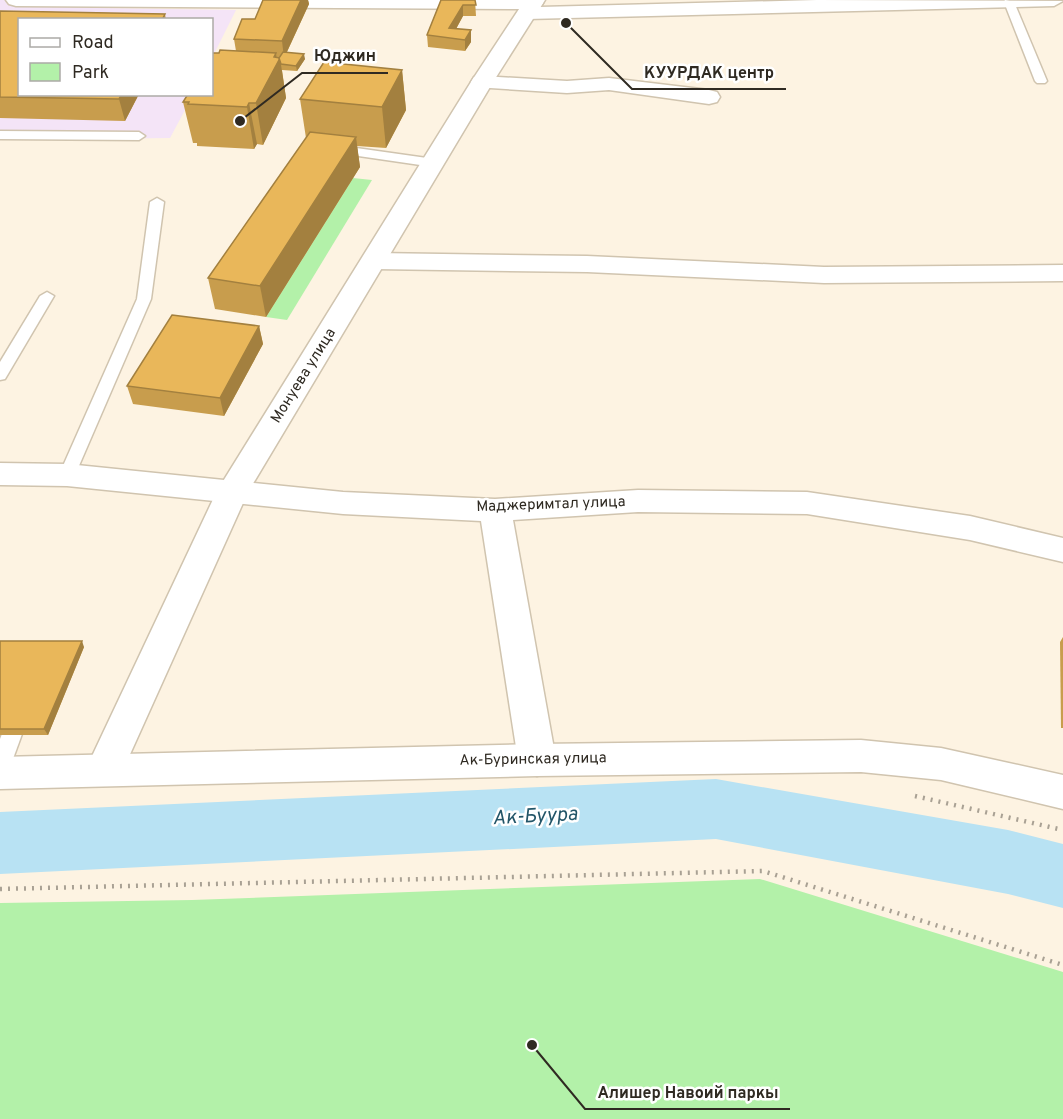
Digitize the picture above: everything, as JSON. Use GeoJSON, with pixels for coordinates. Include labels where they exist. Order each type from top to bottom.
{"type":"FeatureCollection","features":[{"type":"Feature","properties":{"kind":"street"},"geometry":{"type":"LineString","coordinates":[[16,0],[532,6],[1054,0]]}},
{"type":"Feature","properties":{"kind":"street","name":"Монуева улица"},"geometry":{"type":"LineString","coordinates":[[105,768],[233,490],[375,261],[482,82],[532,6]]}},
{"type":"Feature","properties":{"kind":"street"},"geometry":{"type":"LineString","coordinates":[[482,82],[567,87],[609,84],[709,97]]}},
{"type":"Feature","properties":{"kind":"street"},"geometry":{"type":"LineString","coordinates":[[375,261],[587,264],[824,275],[1063,273]]}},
{"type":"Feature","properties":{"kind":"street","name":"Маджеримтал улица"},"geometry":{"type":"LineString","coordinates":[[0,474],[67,475],[233,490],[343,503],[495,510],[638,501],[807,503],[970,528],[1063,550]]}},
{"type":"Feature","properties":{"kind":"street"},"geometry":{"type":"LineString","coordinates":[[495,510],[537,760]]}},
{"type":"Feature","properties":{"kind":"street","name":"Ак-Буринская улица"},"geometry":{"type":"LineString","coordinates":[[0,773],[105,768],[861,756],[941,764],[1063,792]]}},
{"type":"Feature","properties":{"kind":"lane"},"geometry":{"type":"LineString","coordinates":[[1009,2],[1041,81]]}},
{"type":"Feature","properties":{"kind":"lane"},"geometry":{"type":"LineString","coordinates":[[0,135],[139,136]]}},
{"type":"Feature","properties":{"kind":"lane"},"geometry":{"type":"LineString","coordinates":[[318,147],[434,163]]}},
{"type":"Feature","properties":{"kind":"lane"},"geometry":{"type":"LineString","coordinates":[[67,475],[144,299],[157,202]]}},
{"type":"Feature","properties":{"kind":"lane"},"geometry":{"type":"LineString","coordinates":[[0,375],[47,296]]}},
{"type":"Feature","properties":{"kind":"lane"},"geometry":{"type":"LineString","coordinates":[[0,766],[26,698]]}},
{"type":"Feature","properties":{"kind":"path"},"geometry":{"type":"LineString","coordinates":[[0,889],[763,871],[1063,965]]}},
{"type":"Feature","properties":{"kind":"shaded area"},"geometry":{"type":"Polygon","coordinates":[[[0,0],[106,0],[100,8],[236,10],[213,56],[213,18],[18,18],[18,96],[192,96],[170,138],[0,140],[0,0]]]}},
{"type":"Feature","properties":{"kind":"green space"},"geometry":{"type":"Polygon","coordinates":[[[353,178],[372,180],[287,320],[266,317],[353,178]]]}},
{"type":"Feature","properties":{"kind":"green space"},"geometry":{"type":"Polygon","coordinates":[[[760,879],[1063,972],[1063,1119],[0,1119],[0,903],[192,900],[760,879]]]}},
{"type":"Feature","properties":{"kind":"building"},"geometry":{"type":"Polygon","coordinates":[[[263,0],[301,0],[282,41],[234,39],[242,19],[255,19],[263,0]]]}},
{"type":"Feature","properties":{"kind":"building"},"geometry":{"type":"Polygon","coordinates":[[[441,0],[475,0],[476,5],[463,5],[449,28],[471,30],[465,40],[427,35],[441,0]]]}},
{"type":"Feature","properties":{"kind":"building"},"geometry":{"type":"Polygon","coordinates":[[[0,11],[165,14],[163,18],[18,18],[18,96],[121,96],[119,99],[0,97],[0,11]]]}},
{"type":"Feature","properties":{"kind":"building"},"geometry":{"type":"Polygon","coordinates":[[[220,50],[276,53],[274,57],[280,58],[256,103],[249,103],[247,107],[183,102],[187,96],[213,96],[213,53],[219,53],[220,50]]]}},
{"type":"Feature","properties":{"kind":"building"},"geometry":{"type":"Polygon","coordinates":[[[283,52],[304,54],[296,66],[281,64],[279,58],[283,52]]]}},
{"type":"Feature","properties":{"kind":"building"},"geometry":{"type":"Polygon","coordinates":[[[324,62],[402,70],[382,107],[300,99],[324,62]]]}},
{"type":"Feature","properties":{"kind":"building"},"geometry":{"type":"Polygon","coordinates":[[[310,132],[356,137],[260,286],[208,278],[310,132]]]}},
{"type":"Feature","properties":{"kind":"building"},"geometry":{"type":"Polygon","coordinates":[[[172,315],[259,326],[220,398],[127,386],[172,315]]]}},
{"type":"Feature","properties":{"kind":"building"},"geometry":{"type":"Polygon","coordinates":[[[0,641],[82,641],[44,729],[0,729],[0,641]]]}},
{"type":"Feature","properties":{"kind":"waterway","name":"Ак-Буура"},"geometry":{"type":"LineString","coordinates":[[0,843],[716,809],[1008,862],[1063,876]]}},
{"type":"Feature","properties":{"kind":"place","name":"КУУРДАК центр"},"geometry":{"type":"Point","coordinates":[566,23]}},
{"type":"Feature","properties":{"kind":"place","name":"Юджин"},"geometry":{"type":"Point","coordinates":[240,121]}},
{"type":"Feature","properties":{"kind":"place","name":"Алишер Навоий паркы"},"geometry":{"type":"Point","coordinates":[532,1045]}}]}
